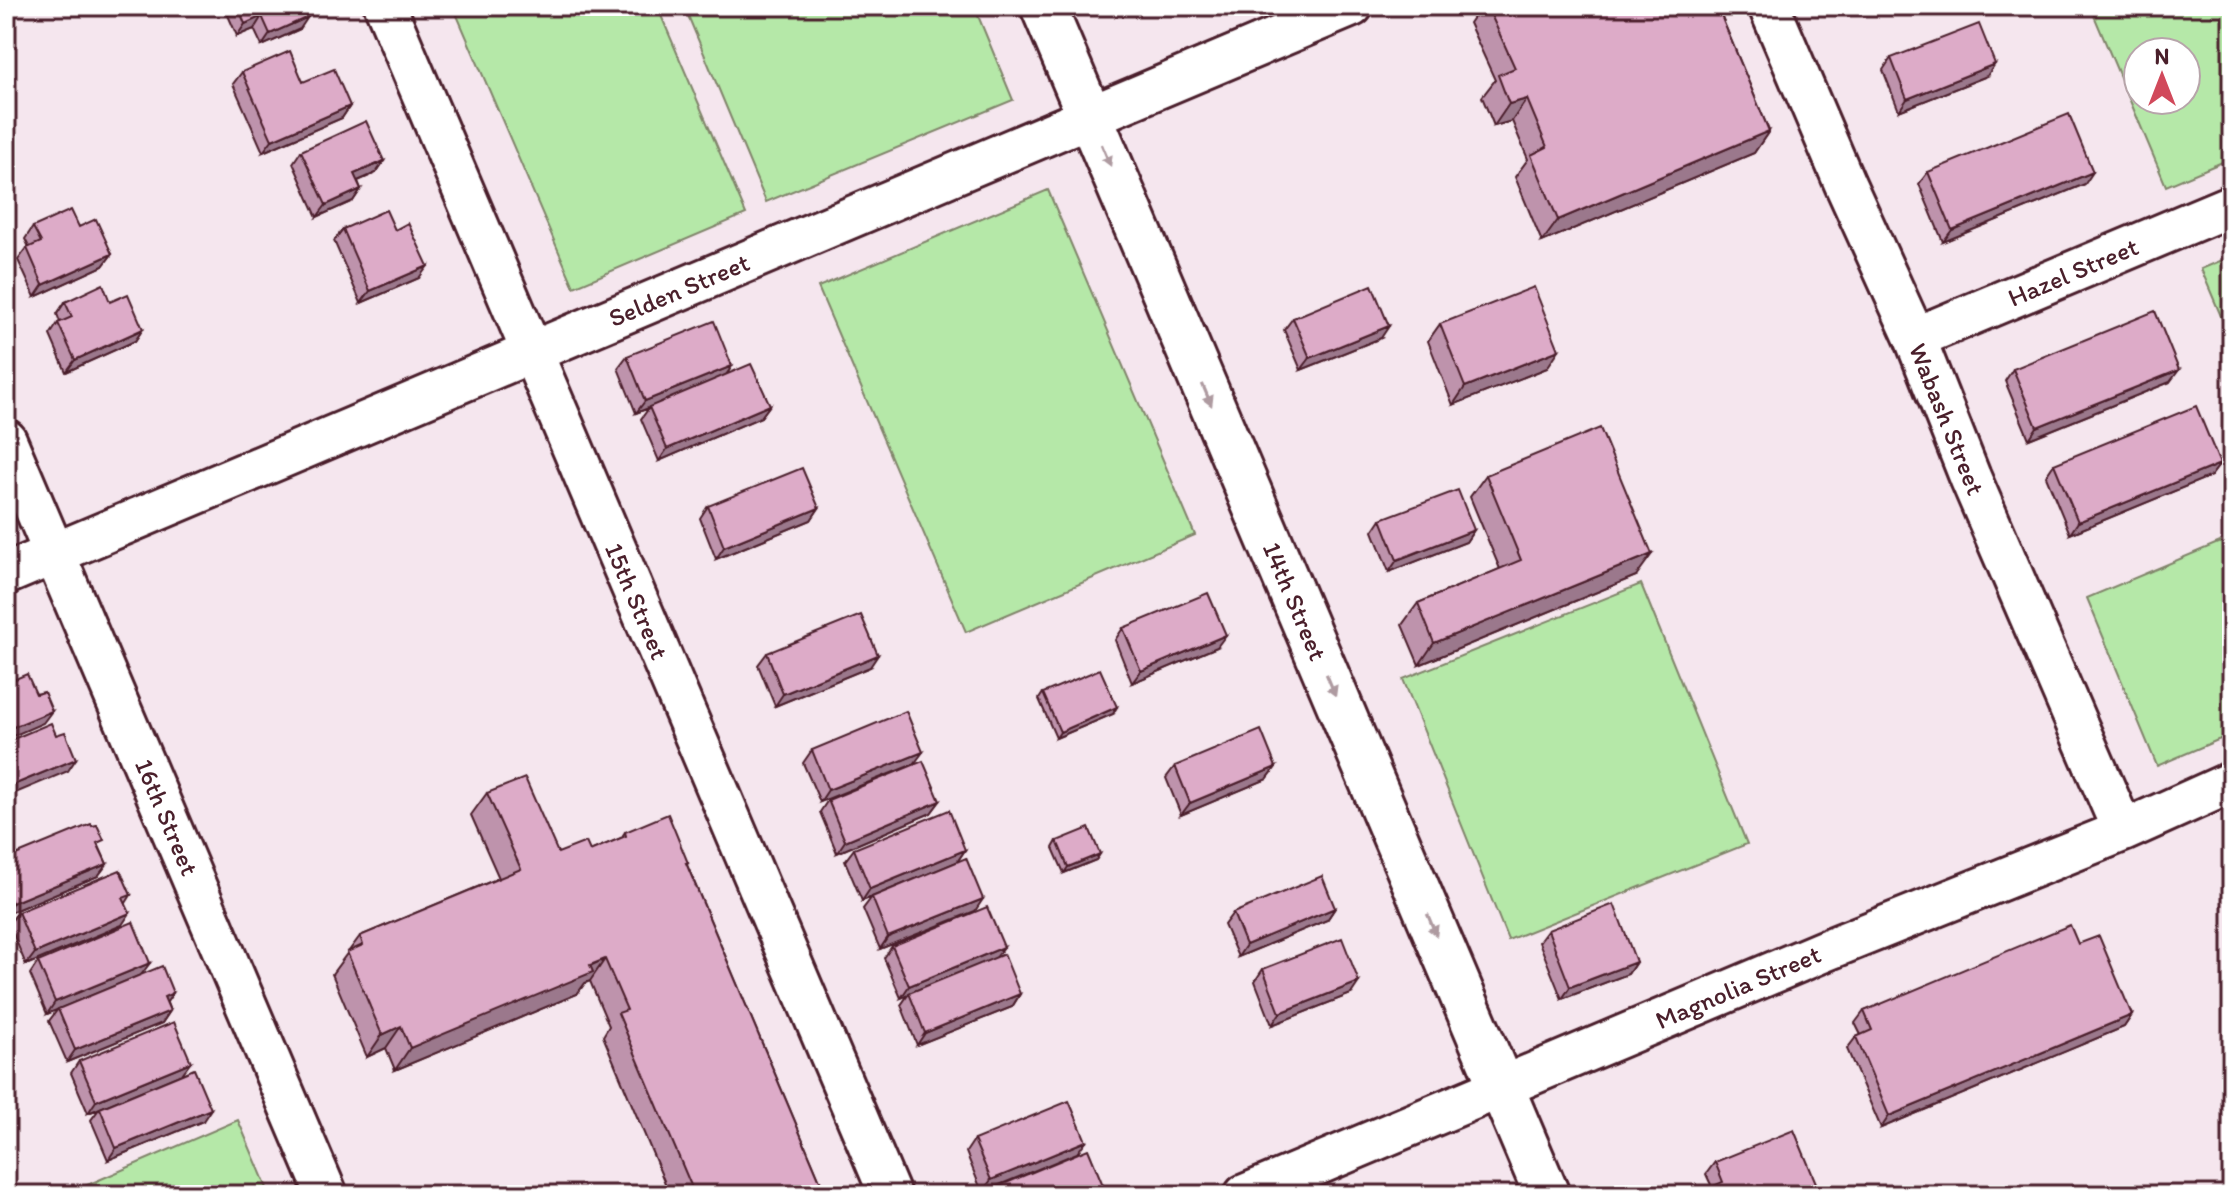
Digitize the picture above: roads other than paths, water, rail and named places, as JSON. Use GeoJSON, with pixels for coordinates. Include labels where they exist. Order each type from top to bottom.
{"type":"FeatureCollection","features":[{"type":"Feature","properties":{"kind":"street","name":"15th Street"},"geometry":{"type":"LineString","coordinates":[[385,6],[890,1195]]}},
{"type":"Feature","properties":{"kind":"street","name":"14th Street"},"geometry":{"type":"LineString","coordinates":[[1043,6],[1547,1195]]}},
{"type":"Feature","properties":{"kind":"street","name":"Selden Street"},"geometry":{"type":"LineString","coordinates":[[6,574],[1352,6]]}},
{"type":"Feature","properties":{"kind":"street","name":"Wabash Street"},"geometry":{"type":"LineString","coordinates":[[1769,6],[1915,338],[1970,477],[2123,831]]}},
{"type":"Feature","properties":{"kind":"street","name":"Hazel Street"},"geometry":{"type":"LineString","coordinates":[[1915,338],[2232,205]]}},
{"type":"Feature","properties":{"kind":"street","name":"16th Street"},"geometry":{"type":"LineString","coordinates":[[6,440],[327,1195]]}},
{"type":"Feature","properties":{"kind":"street","name":"Magnolia Street"},"geometry":{"type":"LineString","coordinates":[[1245,1195],[1824,951],[2123,831],[2232,782]]}}]}
